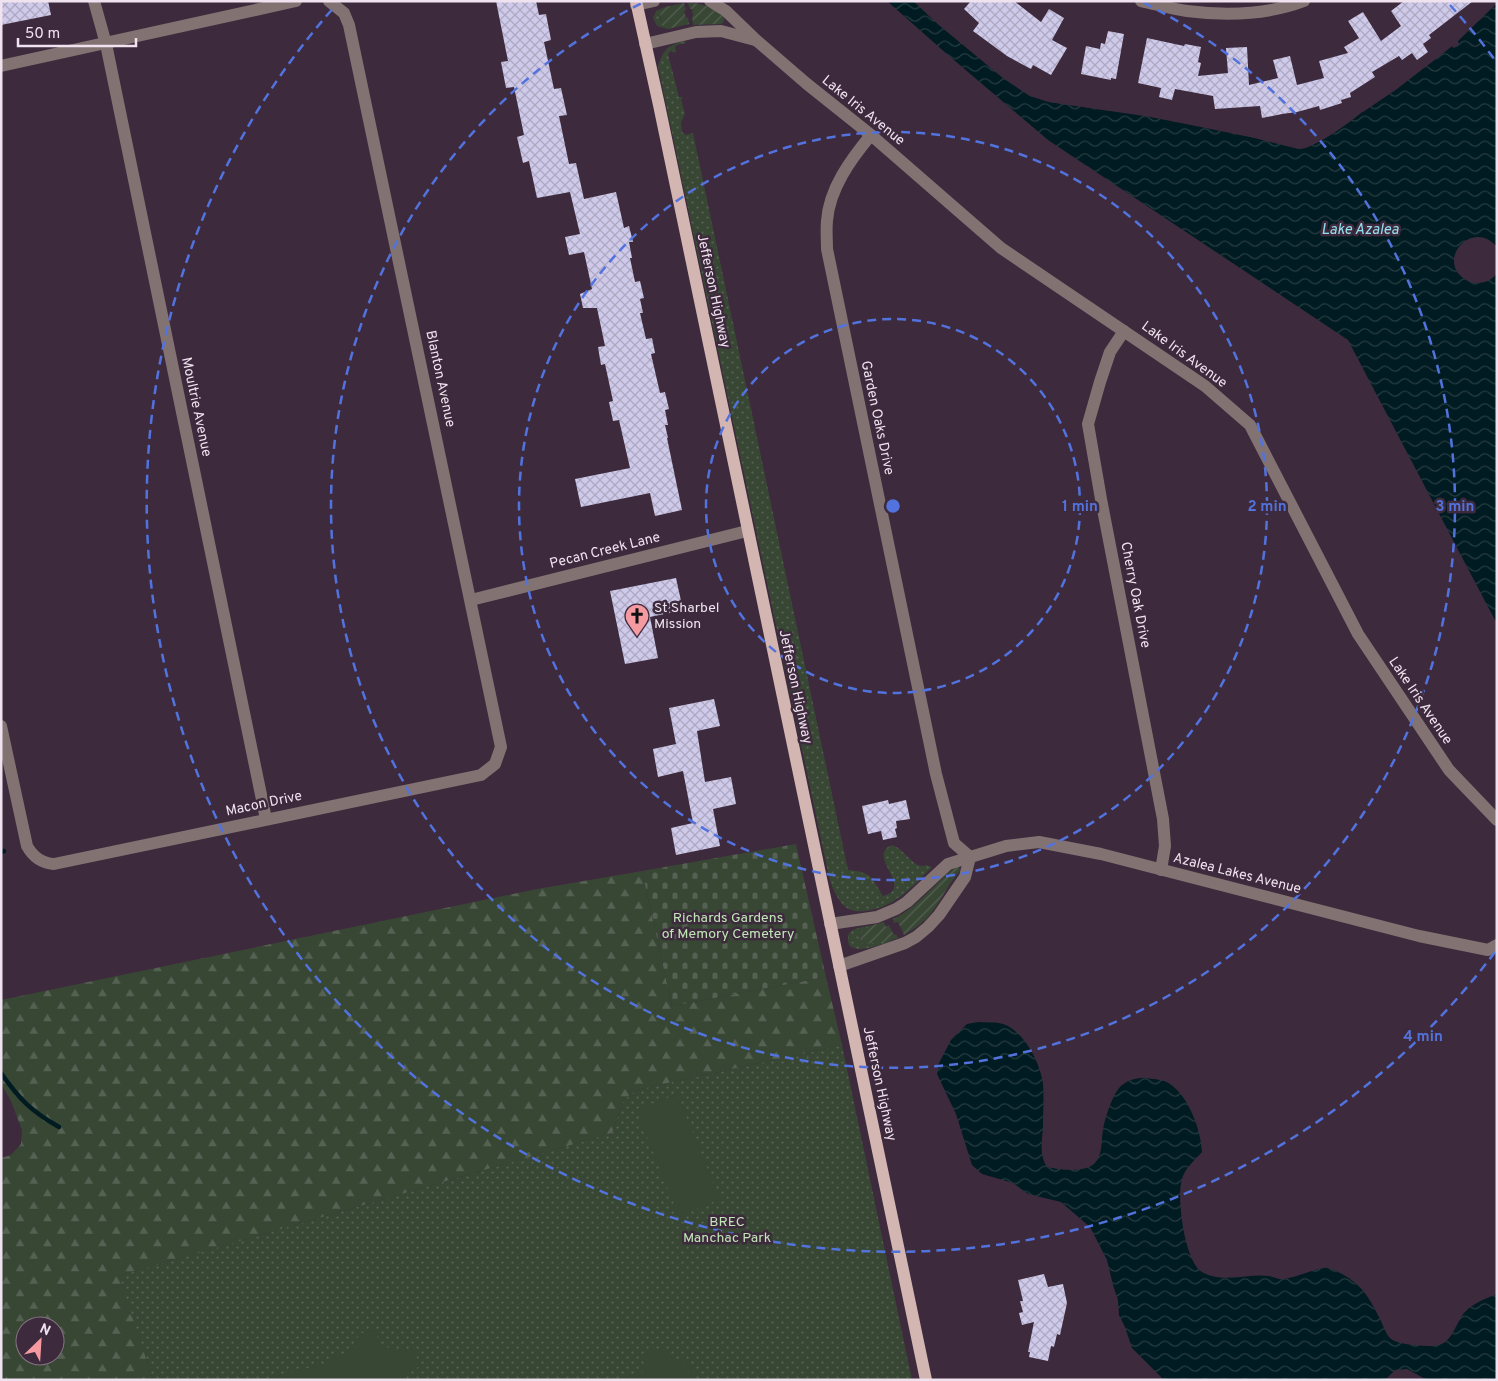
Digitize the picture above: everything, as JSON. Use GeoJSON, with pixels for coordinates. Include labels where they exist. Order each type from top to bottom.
{"type":"FeatureCollection","features":[{"type":"Feature","properties":{"kind":"main road","name":"Jefferson Highway"},"geometry":{"type":"LineString","coordinates":[[636,3],[926,1380]]}},
{"type":"Feature","properties":{"kind":"street","name":"Moultrie Avenue"},"geometry":{"type":"LineString","coordinates":[[94,1],[106,44],[266,819]]}},
{"type":"Feature","properties":{"kind":"street"},"geometry":{"type":"LineString","coordinates":[[1,66],[296,1]]}},
{"type":"Feature","properties":{"kind":"street"},"geometry":{"type":"LineString","coordinates":[[636,3],[654,1]]}},
{"type":"Feature","properties":{"kind":"street","name":"Lake Iris Avenue"},"geometry":{"type":"LineString","coordinates":[[710,1],[726,11],[807,84],[871,135],[1001,248],[1205,386],[1250,426],[1358,634],[1449,770],[1497,820]]}},
{"type":"Feature","properties":{"kind":"street"},"geometry":{"type":"LineString","coordinates":[[1141,1],[1186,11],[1227,7],[1253,13],[1287,7],[1304,1]]}},
{"type":"Feature","properties":{"kind":"street","name":"Blanton Avenue"},"geometry":{"type":"LineString","coordinates":[[332,3],[344,13],[349,25],[501,747],[495,764]]}},
{"type":"Feature","properties":{"kind":"street","name":"Lake Iris Avenue"},"geometry":{"type":"LineString","coordinates":[[645,44],[696,32],[721,31],[756,40]]}},
{"type":"Feature","properties":{"kind":"street","name":"Garden Oaks Drive"},"geometry":{"type":"LineString","coordinates":[[871,135],[842,176],[832,197],[826,220],[827,249],[936,774],[954,843],[970,857]]}},
{"type":"Feature","properties":{"kind":"street","name":"Cherry Oak Drive"},"geometry":{"type":"LineString","coordinates":[[1124,331],[1110,352],[1088,424],[1161,811],[1165,837],[1161,870]]}},
{"type":"Feature","properties":{"kind":"street","name":"Pecan Creek Lane"},"geometry":{"type":"LineString","coordinates":[[471,600],[747,531]]}},
{"type":"Feature","properties":{"kind":"street","name":"Macon Drive"},"geometry":{"type":"LineString","coordinates":[[1,726],[25,840],[30,851],[38,859],[48,863],[59,863],[481,776],[495,764]]}},
{"type":"Feature","properties":{"kind":"street","name":"Azalea Lakes Avenue"},"geometry":{"type":"LineString","coordinates":[[830,924],[877,917],[896,909],[907,902],[948,864],[1006,846],[1039,842],[1101,854],[1419,936],[1488,950],[1497,946]]}},
{"type":"Feature","properties":{"kind":"street"},"geometry":{"type":"LineString","coordinates":[[839,966],[905,943],[928,928],[965,877],[970,857]]}},
{"type":"Feature","properties":{"kind":"green space"},"geometry":{"type":"Polygon","coordinates":[[[684,3],[686,10],[684,11],[686,18],[688,17],[689,24],[668,29],[662,25],[660,14],[665,7],[684,3]]]}},
{"type":"Feature","properties":{"kind":"green space"},"geometry":{"type":"Polygon","coordinates":[[[688,3],[703,5],[712,9],[725,17],[723,23],[693,25],[692,9],[690,9],[688,3]]]}},
{"type":"Feature","properties":{"kind":"green space"},"geometry":{"type":"Polygon","coordinates":[[[665,7],[660,14],[661,22],[668,29],[657,26],[653,18],[656,11],[665,7]]]}},
{"type":"Feature","properties":{"kind":"green space"},"geometry":{"type":"Polygon","coordinates":[[[685,41],[686,43],[675,47],[676,53],[671,51],[668,54],[679,97],[683,97],[681,100],[685,114],[681,122],[682,132],[686,135],[693,133],[848,870],[867,874],[883,896],[891,892],[894,887],[884,859],[884,853],[888,847],[892,845],[897,847],[916,864],[932,867],[894,901],[875,909],[859,911],[850,910],[845,907],[836,895],[829,877],[658,66],[667,49],[685,41]]]}},
{"type":"Feature","properties":{"kind":"green space","name":"Richards Gardens of Memory Cemetery"},"geometry":{"type":"Polygon","coordinates":[[[796,844],[826,977],[672,1006],[642,871],[796,844]]]}},
{"type":"Feature","properties":{"kind":"green space"},"geometry":{"type":"Polygon","coordinates":[[[955,867],[959,867],[959,872],[929,916],[904,935],[898,922],[894,923],[893,919],[918,902],[955,867]]]}},
{"type":"Feature","properties":{"kind":"green space"},"geometry":{"type":"Polygon","coordinates":[[[642,871],[672,1006],[826,977],[842,1045],[636,1090],[624,1100],[612,1133],[119,1276],[153,1380],[1,1380],[1,1158],[11,1155],[21,1144],[22,1130],[11,1101],[1,1084],[1,1000],[537,889],[642,871]]]}},
{"type":"Feature","properties":{"kind":"green space"},"geometry":{"type":"Polygon","coordinates":[[[884,922],[886,927],[889,925],[894,935],[896,934],[898,938],[888,941],[861,943],[861,934],[866,928],[884,922]]]}},
{"type":"Feature","properties":{"kind":"green space"},"geometry":{"type":"Polygon","coordinates":[[[874,925],[861,934],[861,943],[893,940],[868,948],[858,949],[850,946],[848,935],[850,932],[857,928],[874,925]]]}},
{"type":"Feature","properties":{"kind":"green space","name":"BREC Manchac Park"},"geometry":{"type":"Polygon","coordinates":[[[842,1045],[912,1380],[153,1380],[118,1276],[612,1133],[624,1100],[636,1090],[842,1045]]]}},
{"type":"Feature","properties":{"kind":"green space"},"geometry":{"type":"Polygon","coordinates":[[[677,1094],[720,1199],[679,1216],[636,1110],[677,1094]]]}},
{"type":"Feature","properties":{"kind":"green space"},"geometry":{"type":"Polygon","coordinates":[[[375,1330],[380,1343],[395,1352],[412,1348],[421,1366],[409,1371],[406,1376],[407,1380],[261,1380],[332,1362],[332,1358],[357,1350],[356,1338],[359,1337],[358,1334],[375,1330]]]}},
{"type":"Feature","properties":{"kind":"green space"},"geometry":{"type":"Polygon","coordinates":[[[664,1347],[670,1357],[682,1361],[689,1366],[697,1380],[615,1380],[646,1371],[642,1355],[664,1347]]]}},
{"type":"Feature","properties":{"kind":"water","name":"Lake Azalea"},"geometry":{"type":"Polygon","coordinates":[[[887,1],[913,1],[1003,78],[1030,96],[1049,102],[1201,126],[1299,149],[1316,143],[1334,133],[1452,46],[1454,48],[1457,41],[1497,3],[1497,247],[1488,239],[1478,237],[1469,239],[1456,251],[1454,260],[1456,269],[1467,281],[1486,282],[1497,273],[1497,624],[1348,340],[1048,140],[887,1]]]}},
{"type":"Feature","properties":{"kind":"water"},"geometry":{"type":"Polygon","coordinates":[[[978,1022],[1005,1024],[1021,1037],[1036,1059],[1043,1084],[1042,1148],[1044,1162],[1047,1167],[1072,1170],[1091,1166],[1098,1159],[1107,1113],[1120,1087],[1128,1081],[1141,1078],[1167,1082],[1177,1090],[1188,1105],[1201,1143],[1202,1152],[1190,1164],[1183,1175],[1180,1200],[1183,1229],[1187,1243],[1196,1266],[1202,1272],[1226,1278],[1261,1275],[1282,1279],[1319,1269],[1331,1269],[1346,1276],[1364,1291],[1391,1339],[1399,1343],[1417,1345],[1432,1346],[1444,1343],[1452,1334],[1464,1313],[1479,1302],[1497,1294],[1497,1380],[1427,1380],[1407,1369],[1395,1370],[1385,1380],[1164,1380],[1132,1348],[1119,1315],[1118,1300],[1107,1260],[1090,1227],[1061,1202],[1028,1194],[1013,1183],[982,1174],[972,1165],[956,1114],[937,1074],[939,1063],[951,1040],[967,1024],[978,1022]]]}},
{"type":"Feature","properties":{"kind":"pier"},"geometry":{"type":"Polygon","coordinates":[[[1497,1],[1458,41],[1459,44],[1454,48],[1452,46],[1397,89],[1363,112],[1362,110],[1451,44],[1454,45],[1456,39],[1497,1]]]}},
{"type":"Feature","properties":{"kind":"pier"},"geometry":{"type":"Polygon","coordinates":[[[928,13],[1007,78],[1031,93],[1056,101],[1111,109],[1111,111],[1049,102],[1030,96],[1003,78],[939,25],[928,13]]]}},
{"type":"Feature","properties":{"kind":"pier"},"geometry":{"type":"Polygon","coordinates":[[[1152,114],[1300,147],[1314,141],[1314,144],[1299,149],[1151,117],[1152,114]]]}},
{"type":"Feature","properties":{"kind":"building"},"geometry":{"type":"Polygon","coordinates":[[[1,1],[48,1],[51,15],[1,25],[1,1]]]}},
{"type":"Feature","properties":{"kind":"building"},"geometry":{"type":"Polygon","coordinates":[[[496,1],[536,1],[539,15],[546,14],[551,40],[544,42],[554,89],[561,88],[567,115],[559,116],[569,164],[576,163],[584,199],[616,192],[624,228],[629,226],[633,242],[629,242],[632,258],[630,258],[635,282],[640,281],[644,298],[640,299],[643,313],[640,313],[646,339],[652,338],[655,353],[651,354],[660,393],[665,392],[669,409],[665,410],[668,425],[665,425],[682,510],[655,516],[650,493],[581,507],[575,479],[630,468],[619,420],[613,421],[609,402],[613,401],[605,364],[601,365],[598,347],[605,346],[597,308],[583,308],[580,294],[592,289],[584,252],[569,255],[565,237],[580,234],[570,192],[537,198],[529,161],[523,163],[517,137],[524,135],[514,87],[506,88],[501,62],[508,61],[496,1]]]}},
{"type":"Feature","properties":{"kind":"building"},"geometry":{"type":"Polygon","coordinates":[[[971,1],[1014,1],[1041,22],[1049,9],[1064,18],[1052,40],[1067,48],[1051,75],[1033,65],[1031,69],[1007,56],[973,31],[979,23],[964,9],[971,1]]]}},
{"type":"Feature","properties":{"kind":"building"},"geometry":{"type":"Polygon","coordinates":[[[1404,1],[1473,1],[1429,35],[1431,38],[1423,44],[1428,52],[1417,60],[1412,53],[1402,60],[1399,56],[1372,72],[1375,77],[1350,93],[1351,97],[1341,100],[1342,103],[1320,110],[1319,106],[1262,118],[1260,106],[1215,109],[1213,96],[1175,89],[1172,100],[1159,97],[1161,88],[1138,83],[1147,38],[1184,46],[1185,44],[1201,47],[1198,62],[1201,63],[1198,76],[1228,73],[1226,48],[1247,47],[1249,85],[1278,78],[1273,60],[1290,56],[1297,85],[1324,78],[1319,61],[1348,53],[1344,47],[1359,38],[1348,21],[1363,12],[1381,41],[1401,26],[1391,11],[1404,1]]]}},
{"type":"Feature","properties":{"kind":"building"},"geometry":{"type":"Polygon","coordinates":[[[1108,31],[1124,34],[1116,79],[1111,78],[1111,80],[1081,74],[1086,46],[1100,49],[1101,43],[1105,44],[1108,31]]]}},
{"type":"Feature","properties":{"kind":"building","name":"St Sharbel Mission"},"geometry":{"type":"Polygon","coordinates":[[[676,578],[683,610],[650,617],[658,658],[625,664],[610,591],[676,578]]]}},
{"type":"Feature","properties":{"kind":"building"},"geometry":{"type":"Polygon","coordinates":[[[714,699],[720,726],[697,731],[705,782],[731,777],[736,804],[713,809],[720,846],[676,855],[671,828],[693,823],[683,771],[658,777],[653,749],[676,744],[669,708],[714,699]]]}},
{"type":"Feature","properties":{"kind":"building"},"geometry":{"type":"Polygon","coordinates":[[[888,800],[889,804],[906,800],[910,819],[896,821],[897,837],[883,840],[881,831],[868,834],[862,806],[888,800]]]}},
{"type":"Feature","properties":{"kind":"building"},"geometry":{"type":"Polygon","coordinates":[[[1044,1274],[1048,1287],[1063,1284],[1067,1303],[1060,1335],[1057,1334],[1054,1347],[1051,1346],[1048,1361],[1029,1357],[1030,1352],[1028,1352],[1034,1322],[1022,1325],[1019,1313],[1023,1312],[1020,1301],[1023,1301],[1018,1280],[1044,1274]]]}},
{"type":"Feature","properties":{"kind":"waterway"},"geometry":{"type":"LineString","coordinates":[[1,1073],[14,1091],[27,1104],[41,1116],[59,1127]]}},
{"type":"Feature","properties":{"kind":"place","name":"St Sharbel Mission"},"geometry":{"type":"Point","coordinates":[637,637]}}]}
